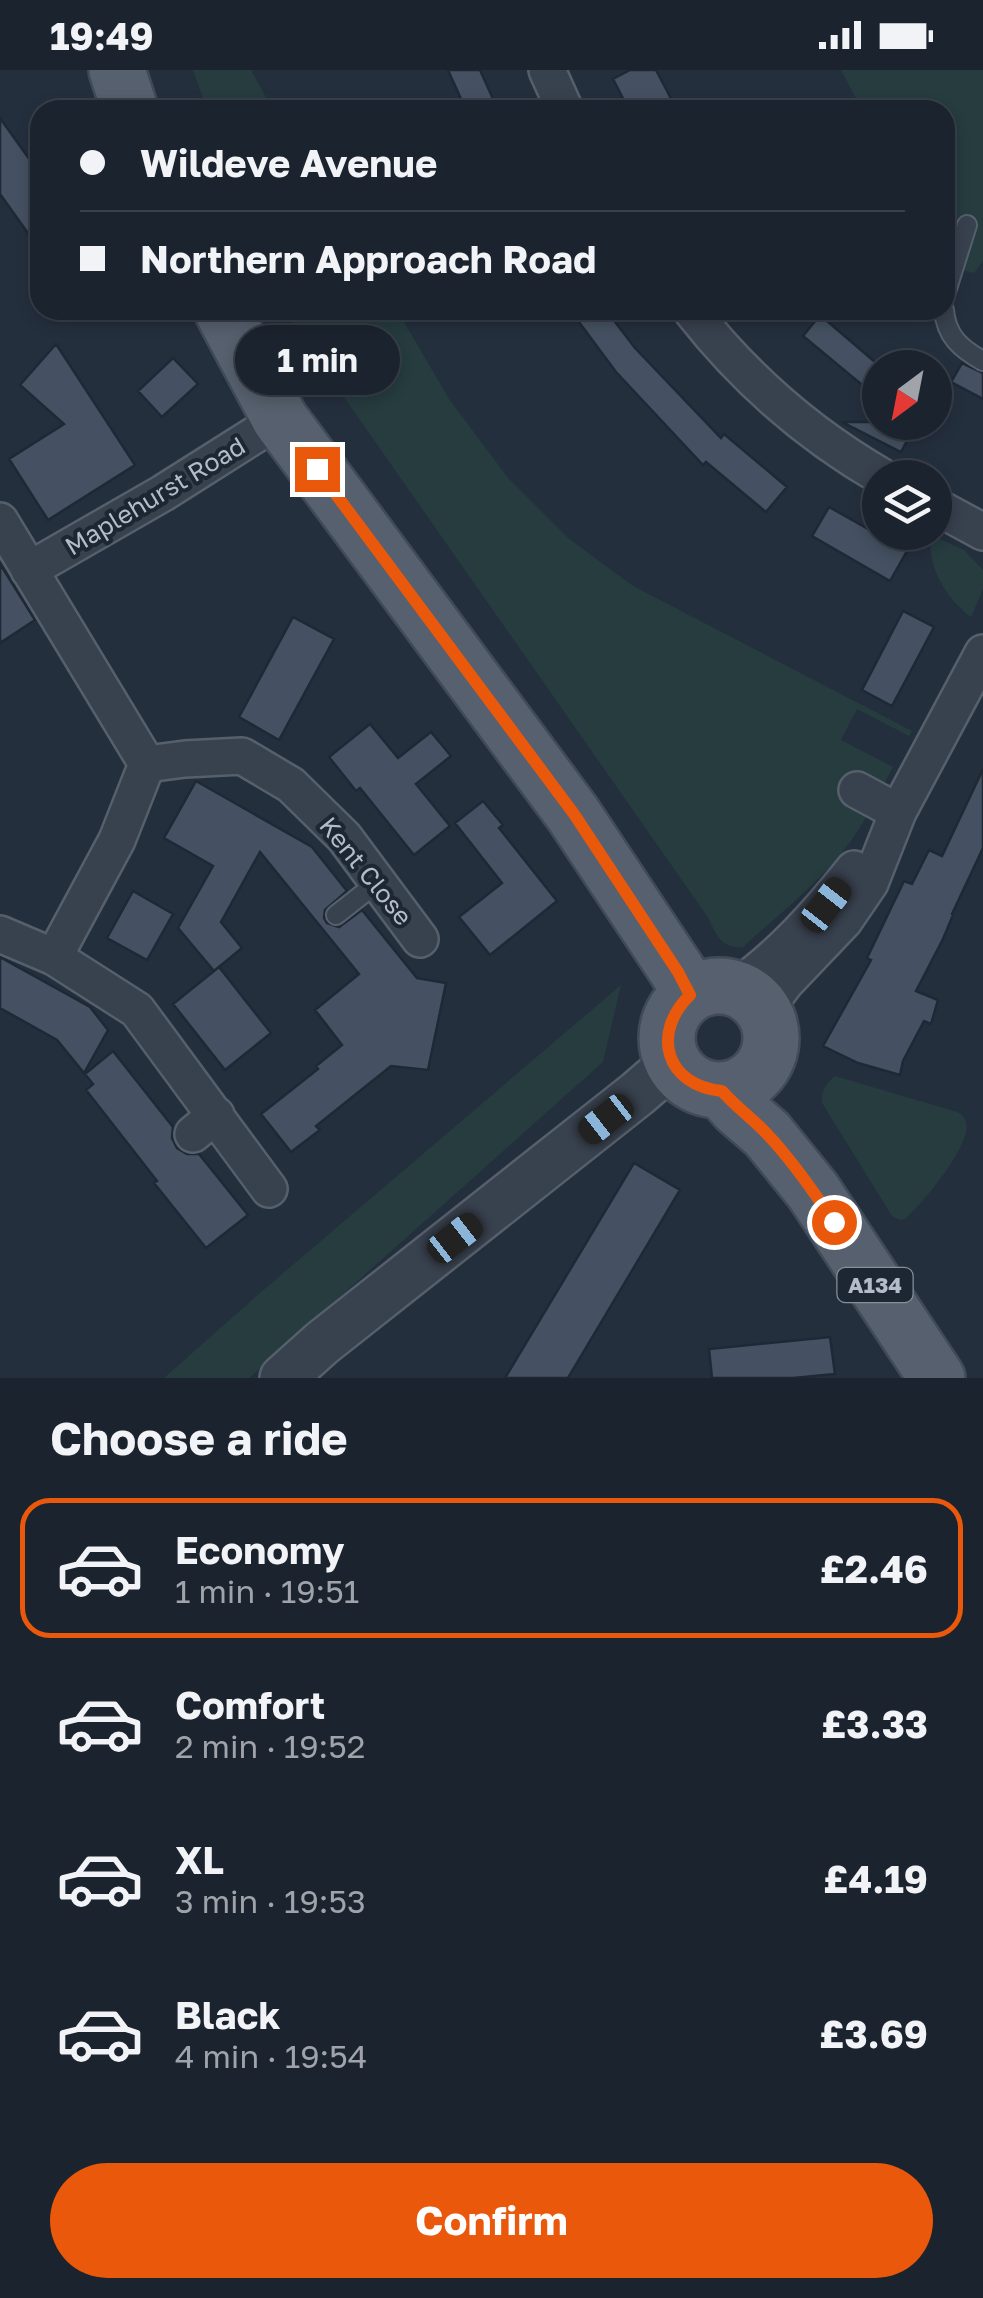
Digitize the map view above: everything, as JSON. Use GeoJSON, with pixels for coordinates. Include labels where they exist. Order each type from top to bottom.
{"type":"FeatureCollection","features":[{"type":"Feature","properties":{"kind":"main road"},"geometry":{"type":"LineString","coordinates":[[118,70],[127,100]]}},
{"type":"Feature","properties":{"kind":"main road","name":"A134"},"geometry":{"type":"LineString","coordinates":[[227,320],[280,420],[574,814],[659,942],[739,1014],[813,1191]]}},
{"type":"Feature","properties":{"kind":"main road"},"geometry":{"type":"LineString","coordinates":[[676,1008],[739,1014],[756,1076],[722,1091],[707,1089],[682,1075],[673,1063],[668,1026],[676,1008]]}},
{"type":"Feature","properties":{"kind":"main road","name":"A134"},"geometry":{"type":"LineString","coordinates":[[722,1091],[767,1134],[813,1191],[937,1378]]}},
{"type":"Feature","properties":{"kind":"street"},"geometry":{"type":"LineString","coordinates":[[547,70],[560,100]]}},
{"type":"Feature","properties":{"kind":"street"},"geometry":{"type":"LineString","coordinates":[[698,320],[768,395],[823,440],[862,464]]}},
{"type":"Feature","properties":{"kind":"street","name":"Maplehurst Road"},"geometry":{"type":"LineString","coordinates":[[30,570],[280,420]]}},
{"type":"Feature","properties":{"kind":"street"},"geometry":{"type":"LineString","coordinates":[[952,515],[983,532]]}},
{"type":"Feature","properties":{"kind":"street"},"geometry":{"type":"LineString","coordinates":[[0,520],[147,764],[116,840],[54,956]]}},
{"type":"Feature","properties":{"kind":"street"},"geometry":{"type":"LineString","coordinates":[[739,1014],[785,983],[844,922],[870,884],[895,820],[983,654]]}},
{"type":"Feature","properties":{"kind":"street","name":"Kent Close"},"geometry":{"type":"LineString","coordinates":[[147,764],[242,756],[291,785],[344,837],[420,938]]}},
{"type":"Feature","properties":{"kind":"street"},"geometry":{"type":"LineString","coordinates":[[857,790],[895,820]]}},
{"type":"Feature","properties":{"kind":"street"},"geometry":{"type":"LineString","coordinates":[[0,934],[54,956],[137,1010],[204,1124],[269,1188]]}},
{"type":"Feature","properties":{"kind":"street"},"geometry":{"type":"LineString","coordinates":[[283,1378],[673,1063]]}},
{"type":"Feature","properties":{"kind":"lane"},"geometry":{"type":"LineString","coordinates":[[955,262],[966,225]]}},
{"type":"Feature","properties":{"kind":"lane"},"geometry":{"type":"LineString","coordinates":[[945,320],[955,342],[983,361]]}},
{"type":"Feature","properties":{"kind":"lane"},"geometry":{"type":"LineString","coordinates":[[336,916],[378,882]]}},
{"type":"Feature","properties":{"kind":"green space"},"geometry":{"type":"Polygon","coordinates":[[[193,70],[251,70],[268,100],[204,100],[193,70]]]}},
{"type":"Feature","properties":{"kind":"green space"},"geometry":{"type":"Polygon","coordinates":[[[841,70],[983,70],[983,261],[974,273],[955,269],[955,100],[857,100],[841,70]]]}},
{"type":"Feature","properties":{"kind":"green space"},"geometry":{"type":"Polygon","coordinates":[[[290,320],[403,320],[449,399],[508,478],[568,538],[633,586],[912,731],[909,736],[857,709],[841,740],[893,767],[885,782],[873,782],[848,772],[839,788],[864,810],[866,817],[841,854],[743,947],[720,939],[290,320]]]}},
{"type":"Feature","properties":{"kind":"green space"},"geometry":{"type":"Polygon","coordinates":[[[952,545],[964,550],[983,570],[983,589],[971,617],[940,581],[931,550],[952,550],[952,545]]]}},
{"type":"Feature","properties":{"kind":"green space"},"geometry":{"type":"Polygon","coordinates":[[[621,985],[603,1062],[249,1378],[164,1378],[261,1292],[621,985]]]}},
{"type":"Feature","properties":{"kind":"green space"},"geometry":{"type":"Polygon","coordinates":[[[835,1076],[954,1111],[965,1119],[966,1132],[954,1159],[905,1219],[892,1216],[822,1103],[822,1094],[835,1076]]]}},
{"type":"Feature","properties":{"kind":"building"},"geometry":{"type":"Polygon","coordinates":[[[448,70],[480,70],[494,100],[462,100],[448,70]]]}},
{"type":"Feature","properties":{"kind":"building"},"geometry":{"type":"Polygon","coordinates":[[[630,70],[656,70],[672,100],[624,100],[613,79],[630,70]]]}},
{"type":"Feature","properties":{"kind":"building"},"geometry":{"type":"Polygon","coordinates":[[[0,118],[30,160],[30,236],[0,194],[0,118]]]}},
{"type":"Feature","properties":{"kind":"building"},"geometry":{"type":"Polygon","coordinates":[[[577,320],[614,320],[635,348],[721,438],[724,434],[787,487],[766,512],[706,462],[703,465],[616,372],[577,320]]]}},
{"type":"Feature","properties":{"kind":"building"},"geometry":{"type":"Polygon","coordinates":[[[816,320],[826,320],[862,351],[862,385],[803,336],[816,320]]]}},
{"type":"Feature","properties":{"kind":"building"},"geometry":{"type":"Polygon","coordinates":[[[56,344],[135,465],[48,520],[9,459],[64,424],[20,385],[56,344]]]}},
{"type":"Feature","properties":{"kind":"building"},"geometry":{"type":"Polygon","coordinates":[[[173,358],[198,384],[162,417],[138,391],[173,358]]]}},
{"type":"Feature","properties":{"kind":"building"},"geometry":{"type":"Polygon","coordinates":[[[962,363],[983,373],[983,399],[952,383],[962,363]]]}},
{"type":"Feature","properties":{"kind":"building"},"geometry":{"type":"Polygon","coordinates":[[[842,422],[862,422],[862,432],[842,422]]]}},
{"type":"Feature","properties":{"kind":"building"},"geometry":{"type":"Polygon","coordinates":[[[877,440],[907,440],[901,452],[877,440]]]}},
{"type":"Feature","properties":{"kind":"building"},"geometry":{"type":"Polygon","coordinates":[[[829,507],[862,526],[862,550],[907,551],[890,581],[812,536],[829,507]]]}},
{"type":"Feature","properties":{"kind":"building"},"geometry":{"type":"Polygon","coordinates":[[[0,564],[35,620],[0,643],[0,564]]]}},
{"type":"Feature","properties":{"kind":"building"},"geometry":{"type":"Polygon","coordinates":[[[903,611],[934,627],[892,706],[862,690],[903,611]]]}},
{"type":"Feature","properties":{"kind":"building"},"geometry":{"type":"Polygon","coordinates":[[[293,617],[334,639],[279,740],[239,717],[293,617]]]}},
{"type":"Feature","properties":{"kind":"building"},"geometry":{"type":"Polygon","coordinates":[[[370,724],[398,758],[431,732],[451,756],[416,784],[450,826],[414,855],[360,788],[356,791],[329,757],[370,724]]]}},
{"type":"Feature","properties":{"kind":"building"},"geometry":{"type":"Polygon","coordinates":[[[983,769],[983,848],[916,991],[938,1000],[931,1024],[924,1021],[900,1075],[858,1063],[823,1046],[871,960],[867,958],[904,881],[912,884],[929,850],[942,856],[983,769]]]}},
{"type":"Feature","properties":{"kind":"building"},"geometry":{"type":"Polygon","coordinates":[[[196,781],[312,847],[347,891],[325,910],[327,923],[339,927],[362,910],[417,978],[446,983],[428,1070],[391,1066],[316,1126],[320,1130],[291,1152],[261,1114],[342,1045],[315,1010],[359,974],[260,852],[221,922],[242,948],[214,971],[178,928],[213,866],[164,838],[196,781]]]}},
{"type":"Feature","properties":{"kind":"building"},"geometry":{"type":"Polygon","coordinates":[[[483,801],[503,825],[499,828],[557,901],[490,955],[459,917],[502,883],[455,823],[483,801]]]}},
{"type":"Feature","properties":{"kind":"building"},"geometry":{"type":"Polygon","coordinates":[[[133,891],[173,914],[147,960],[107,938],[133,891]]]}},
{"type":"Feature","properties":{"kind":"building"},"geometry":{"type":"Polygon","coordinates":[[[0,957],[90,1007],[108,1030],[84,1073],[57,1040],[0,1008],[0,957]]]}},
{"type":"Feature","properties":{"kind":"building"},"geometry":{"type":"Polygon","coordinates":[[[219,967],[271,1033],[225,1070],[173,1004],[219,967]]]}},
{"type":"Feature","properties":{"kind":"building"},"geometry":{"type":"Polygon","coordinates":[[[113,1051],[173,1127],[172,1138],[177,1148],[187,1154],[199,1154],[248,1215],[206,1248],[86,1090],[93,1084],[85,1074],[113,1051]]]}},
{"type":"Feature","properties":{"kind":"building"},"geometry":{"type":"Polygon","coordinates":[[[634,1163],[680,1190],[568,1378],[505,1378],[634,1163]]]}},
{"type":"Feature","properties":{"kind":"building"},"geometry":{"type":"Polygon","coordinates":[[[830,1337],[835,1374],[712,1378],[709,1349],[830,1337]]]}},
{"type":"Feature","properties":{"kind":"route"},"geometry":{"type":"LineString","coordinates":[[317,469],[574,814],[678,972],[690,995],[676,1008],[668,1026],[673,1063],[694,1084],[722,1091],[767,1134],[834,1222]]}}]}
